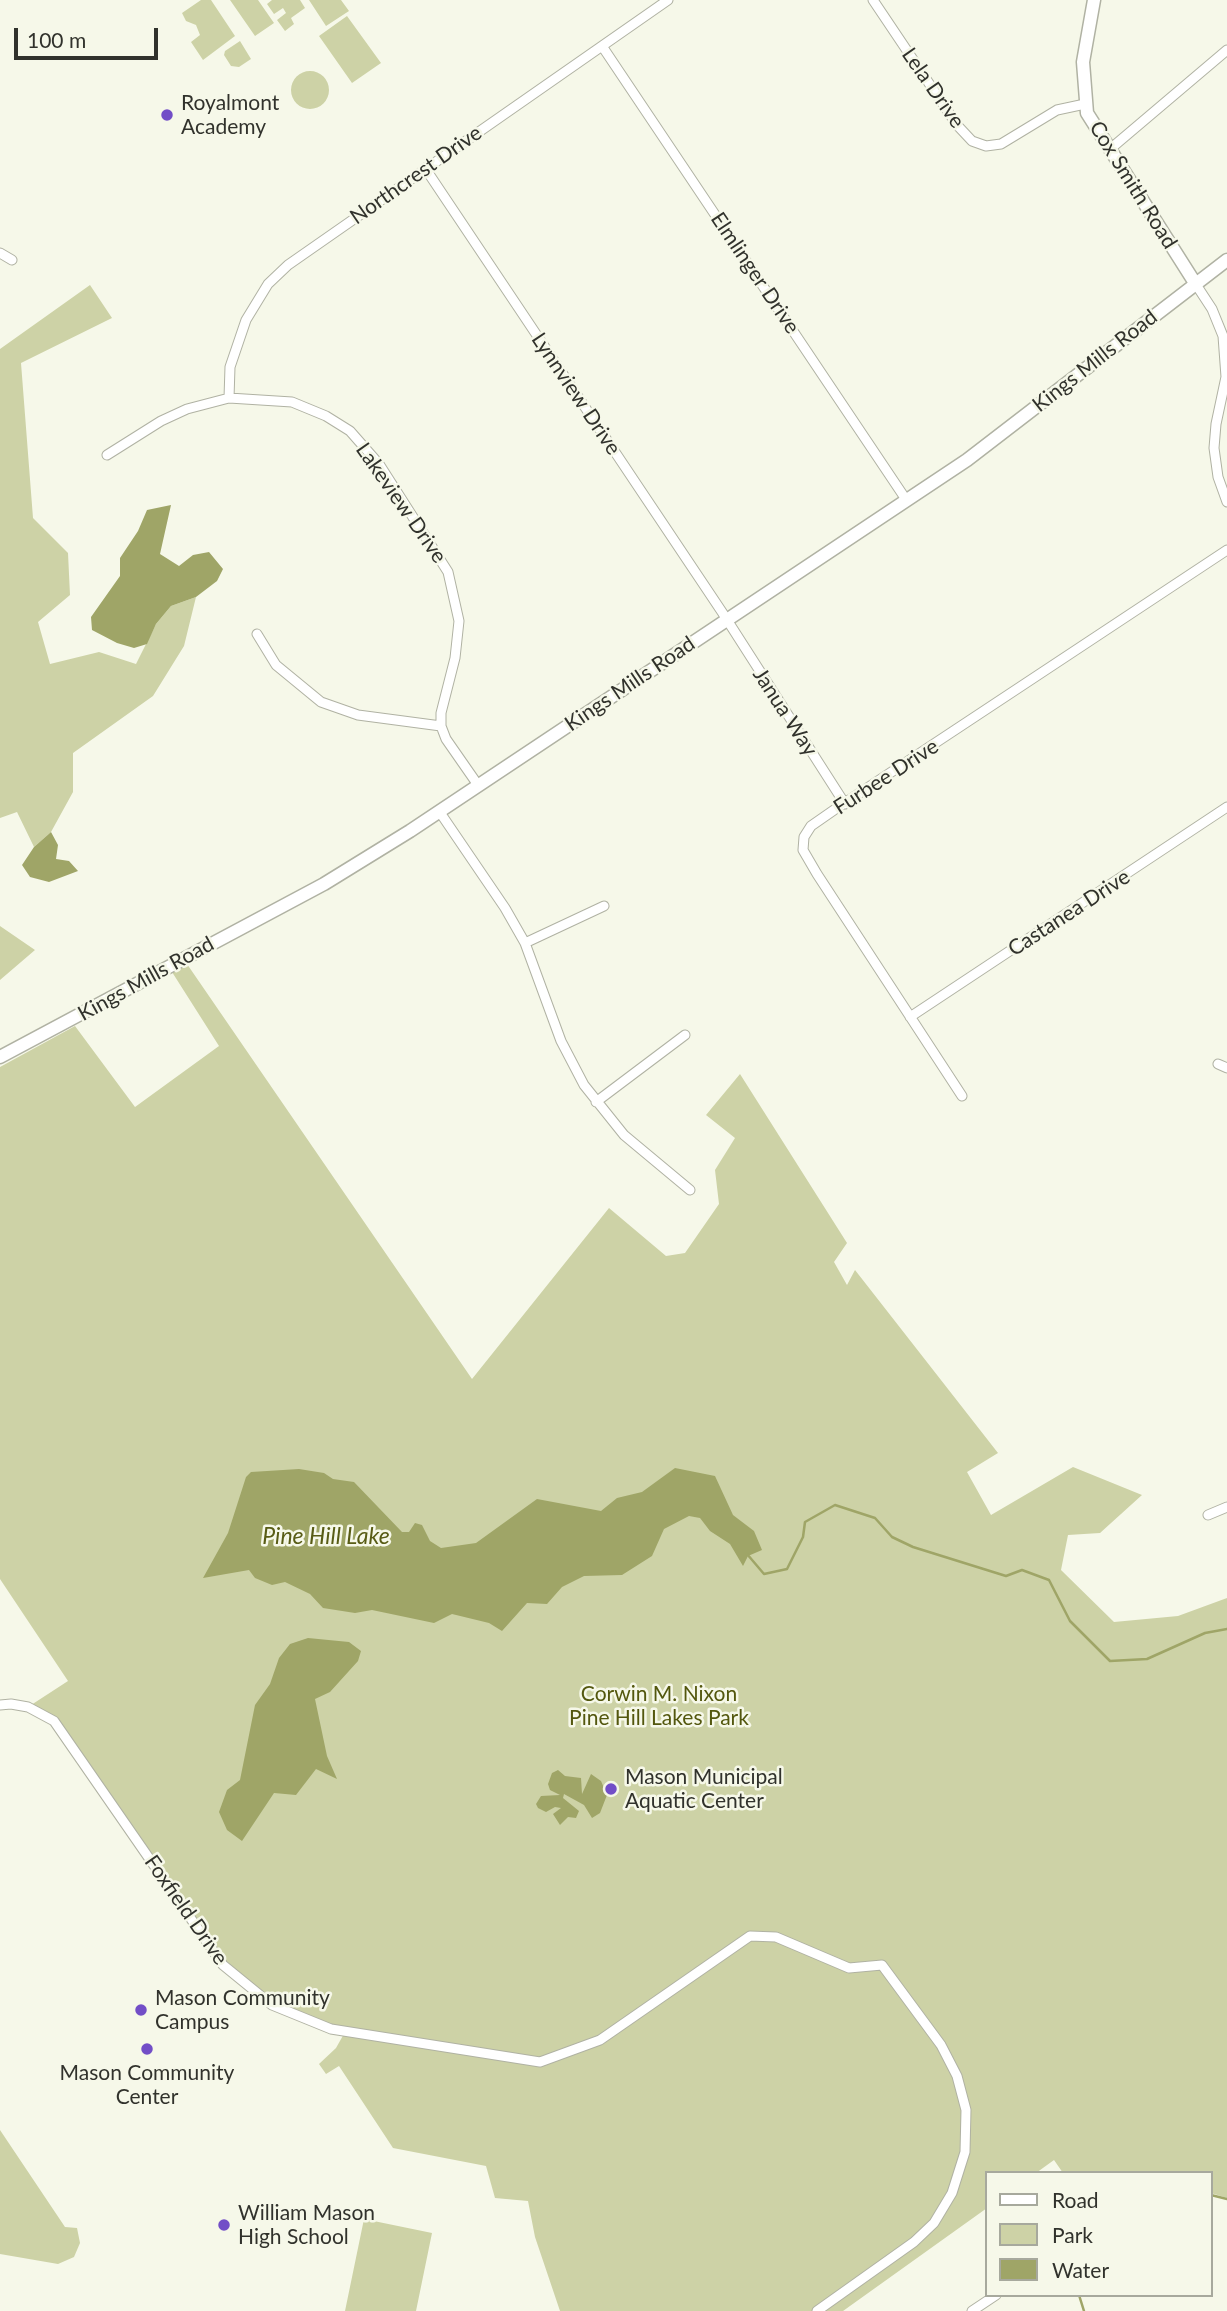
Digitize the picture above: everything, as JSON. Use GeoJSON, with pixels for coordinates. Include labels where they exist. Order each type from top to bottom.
{"type":"FeatureCollection","features":[{"type":"Feature","properties":{"kind":"street","name":"Northcrest Drive"},"geometry":{"type":"LineString","coordinates":[[229,398],[230,367],[240,333],[268,285],[316,245],[668,0]]}},
{"type":"Feature","properties":{"kind":"street","name":"Lela Drive"},"geometry":{"type":"LineString","coordinates":[[873,0],[957,125],[972,141],[986,146],[1002,144],[1057,110],[1085,104]]}},
{"type":"Feature","properties":{"kind":"street","name":"Cox Smith Road"},"geometry":{"type":"LineString","coordinates":[[1094,0],[1083,62],[1085,104],[1109,150],[1195,283]]}},
{"type":"Feature","properties":{"kind":"street","name":"Elmlinger Drive"},"geometry":{"type":"LineString","coordinates":[[602,46],[907,501]]}},
{"type":"Feature","properties":{"kind":"street"},"geometry":{"type":"LineString","coordinates":[[1109,150],[1227,50]]}},
{"type":"Feature","properties":{"kind":"street","name":"Lynnview Drive"},"geometry":{"type":"LineString","coordinates":[[425,169],[726,620]]}},
{"type":"Feature","properties":{"kind":"street"},"geometry":{"type":"LineString","coordinates":[[0,253],[12,260]]}},
{"type":"Feature","properties":{"kind":"street","name":"Kings Mills Road"},"geometry":{"type":"LineString","coordinates":[[0,1057],[324,884],[439,811],[967,460],[1227,260]]}},
{"type":"Feature","properties":{"kind":"street"},"geometry":{"type":"LineString","coordinates":[[1195,283],[1212,309],[1223,335],[1226,381],[1216,424],[1214,448],[1218,477],[1227,502]]}},
{"type":"Feature","properties":{"kind":"street","name":"Lakeview Drive"},"geometry":{"type":"LineString","coordinates":[[107,455],[142,431],[178,412],[229,398],[292,402],[344,427],[379,464],[435,547],[452,582],[459,621],[455,657],[441,713],[441,726]]}},
{"type":"Feature","properties":{"kind":"street","name":"Furbee Drive"},"geometry":{"type":"LineString","coordinates":[[962,1096],[803,850],[804,837],[811,826],[1227,550]]}},
{"type":"Feature","properties":{"kind":"street","name":"Janua Way"},"geometry":{"type":"LineString","coordinates":[[726,620],[845,804]]}},
{"type":"Feature","properties":{"kind":"street"},"geometry":{"type":"LineString","coordinates":[[257,634],[276,665],[321,702],[358,715],[441,726],[446,739],[478,785]]}},
{"type":"Feature","properties":{"kind":"street","name":"Castanea Drive"},"geometry":{"type":"LineString","coordinates":[[910,1017],[1227,807]]}},
{"type":"Feature","properties":{"kind":"street"},"geometry":{"type":"LineString","coordinates":[[439,811],[505,908],[525,943],[570,1060],[596,1102],[624,1135],[690,1190]]}},
{"type":"Feature","properties":{"kind":"street"},"geometry":{"type":"LineString","coordinates":[[525,943],[604,906]]}},
{"type":"Feature","properties":{"kind":"street"},"geometry":{"type":"LineString","coordinates":[[596,1102],[685,1035]]}},
{"type":"Feature","properties":{"kind":"street"},"geometry":{"type":"LineString","coordinates":[[1208,1515],[1227,1507]]}},
{"type":"Feature","properties":{"kind":"street","name":"Foxfield Drive"},"geometry":{"type":"LineString","coordinates":[[0,1705],[11,1703],[29,1707],[54,1721],[218,1958],[272,2005],[331,2029],[530,2062],[555,2059],[590,2046],[750,1936],[776,1937],[849,1968],[877,1963],[887,1969],[940,2045],[957,2076],[966,2110],[964,2159],[942,2211],[925,2233],[817,2311]]}},
{"type":"Feature","properties":{"kind":"street"},"geometry":{"type":"LineString","coordinates":[[972,2311],[993,2297]]}},
{"type":"Feature","properties":{"kind":"green space"},"geometry":{"type":"Polygon","coordinates":[[[201,0],[211,0],[235,36],[203,60],[191,42],[200,35],[196,25],[186,21],[182,13],[201,0]]]}},
{"type":"Feature","properties":{"kind":"green space"},"geometry":{"type":"Polygon","coordinates":[[[230,0],[258,0],[274,23],[255,36],[230,0]]]}},
{"type":"Feature","properties":{"kind":"green space"},"geometry":{"type":"Polygon","coordinates":[[[272,0],[300,0],[305,8],[291,18],[294,24],[285,31],[277,20],[286,13],[283,8],[274,14],[267,4],[272,0]]]}},
{"type":"Feature","properties":{"kind":"green space"},"geometry":{"type":"Polygon","coordinates":[[[309,0],[341,0],[349,11],[326,26],[309,0]]]}},
{"type":"Feature","properties":{"kind":"green space"},"geometry":{"type":"Polygon","coordinates":[[[347,16],[381,63],[352,83],[319,36],[347,16]]]}},
{"type":"Feature","properties":{"kind":"green space"},"geometry":{"type":"Polygon","coordinates":[[[240,41],[251,59],[239,67],[231,66],[224,55],[225,51],[240,41]]]}},
{"type":"Feature","properties":{"kind":"green space"},"geometry":{"type":"Polygon","coordinates":[[[310,71],[324,76],[329,90],[324,104],[310,109],[296,104],[291,90],[296,76],[310,71]]]}},
{"type":"Feature","properties":{"kind":"green space"},"geometry":{"type":"Polygon","coordinates":[[[90,285],[112,318],[21,363],[33,518],[68,553],[70,595],[38,622],[50,664],[99,652],[136,664],[156,624],[171,606],[196,597],[184,646],[153,696],[73,753],[73,792],[51,832],[34,847],[17,812],[0,818],[0,349],[90,285]]]}},
{"type":"Feature","properties":{"kind":"green space"},"geometry":{"type":"Polygon","coordinates":[[[0,926],[35,950],[0,980],[0,926]]]}},
{"type":"Feature","properties":{"kind":"green space","name":"Corwin M. Nixon Pine Hill Lakes Park"},"geometry":{"type":"Polygon","coordinates":[[[187,964],[472,1379],[609,1208],[666,1256],[685,1253],[719,1204],[715,1170],[735,1138],[706,1115],[740,1074],[847,1243],[834,1262],[847,1285],[855,1270],[998,1453],[967,1472],[991,1515],[1073,1467],[1142,1495],[1100,1533],[1068,1535],[1061,1570],[1114,1622],[1178,1616],[1227,1598],[1227,2198],[1213,2194],[1213,2171],[1062,2171],[1054,2160],[1039,2171],[986,2171],[986,2209],[843,2311],[560,2311],[535,2237],[528,2201],[495,2198],[486,2166],[393,2148],[339,2066],[326,2074],[319,2064],[336,2048],[345,2032],[272,2005],[223,1965],[54,1721],[28,1707],[68,1681],[0,1579],[0,1067],[75,1026],[135,1107],[219,1046],[172,972],[187,964]]]}},
{"type":"Feature","properties":{"kind":"green space"},"geometry":{"type":"Polygon","coordinates":[[[0,2130],[65,2227],[77,2228],[80,2243],[74,2257],[58,2264],[0,2254],[0,2130]]]}},
{"type":"Feature","properties":{"kind":"green space"},"geometry":{"type":"Polygon","coordinates":[[[364,2219],[432,2233],[416,2311],[345,2311],[364,2219]]]}},
{"type":"Feature","properties":{"kind":"water"},"geometry":{"type":"Polygon","coordinates":[[[171,505],[160,554],[179,566],[193,555],[209,552],[223,569],[217,581],[196,597],[171,606],[156,624],[147,644],[134,648],[117,643],[92,630],[91,617],[120,576],[120,558],[138,531],[147,510],[171,505]]]}},
{"type":"Feature","properties":{"kind":"water"},"geometry":{"type":"Polygon","coordinates":[[[51,832],[58,845],[56,859],[69,861],[78,871],[49,882],[30,877],[22,865],[34,847],[51,832]]]}},
{"type":"Feature","properties":{"kind":"water","name":"Pine Hill Lake"},"geometry":{"type":"Polygon","coordinates":[[[675,1468],[715,1476],[733,1515],[754,1531],[762,1550],[748,1556],[743,1566],[730,1544],[710,1531],[700,1518],[689,1516],[664,1529],[652,1556],[622,1575],[584,1576],[562,1587],[547,1604],[527,1603],[502,1631],[489,1623],[452,1614],[434,1623],[372,1610],[355,1613],[323,1608],[310,1594],[285,1582],[272,1585],[255,1578],[249,1570],[203,1578],[228,1533],[246,1477],[251,1472],[299,1469],[354,1482],[402,1532],[409,1532],[415,1523],[422,1525],[430,1541],[441,1548],[476,1543],[537,1499],[601,1511],[617,1498],[642,1492],[675,1468]]]}},
{"type":"Feature","properties":{"kind":"water"},"geometry":{"type":"Polygon","coordinates":[[[308,1638],[349,1642],[361,1651],[358,1661],[330,1692],[315,1699],[327,1756],[337,1779],[316,1769],[296,1795],[274,1793],[242,1841],[227,1830],[219,1812],[227,1790],[240,1780],[255,1705],[270,1684],[279,1658],[290,1644],[308,1638]]]}},
{"type":"Feature","properties":{"kind":"water"},"geometry":{"type":"Polygon","coordinates":[[[558,1770],[565,1776],[581,1778],[582,1794],[591,1774],[601,1781],[607,1795],[600,1813],[592,1818],[584,1805],[564,1794],[563,1798],[579,1811],[576,1818],[568,1817],[560,1825],[553,1814],[561,1808],[555,1807],[546,1812],[538,1808],[536,1804],[541,1796],[560,1795],[550,1790],[548,1784],[552,1773],[558,1770]]]}},
{"type":"Feature","properties":{"kind":"waterway"},"geometry":{"type":"LineString","coordinates":[[747,1554],[764,1574],[787,1569],[803,1537],[805,1522],[835,1505],[875,1518],[892,1537],[913,1547],[1006,1576],[1022,1570],[1049,1580],[1070,1621],[1110,1661],[1147,1659],[1205,1633],[1227,1629]]}},
{"type":"Feature","properties":{"kind":"waterway"},"geometry":{"type":"LineString","coordinates":[[1213,2196],[1227,2199]]}},
{"type":"Feature","properties":{"kind":"waterway"},"geometry":{"type":"LineString","coordinates":[[1080,2297],[1084,2311]]}},
{"type":"Feature","properties":{"kind":"place","name":"Royalmont Academy"},"geometry":{"type":"Point","coordinates":[167,115]}},
{"type":"Feature","properties":{"kind":"place","name":"Mason Municipal Aquatic Center"},"geometry":{"type":"Point","coordinates":[611,1789]}},
{"type":"Feature","properties":{"kind":"place","name":"Mason Community Campus"},"geometry":{"type":"Point","coordinates":[141,2010]}},
{"type":"Feature","properties":{"kind":"place","name":"Mason Community Center"},"geometry":{"type":"Point","coordinates":[147,2049]}},
{"type":"Feature","properties":{"kind":"place","name":"William Mason High School"},"geometry":{"type":"Point","coordinates":[224,2225]}}]}
